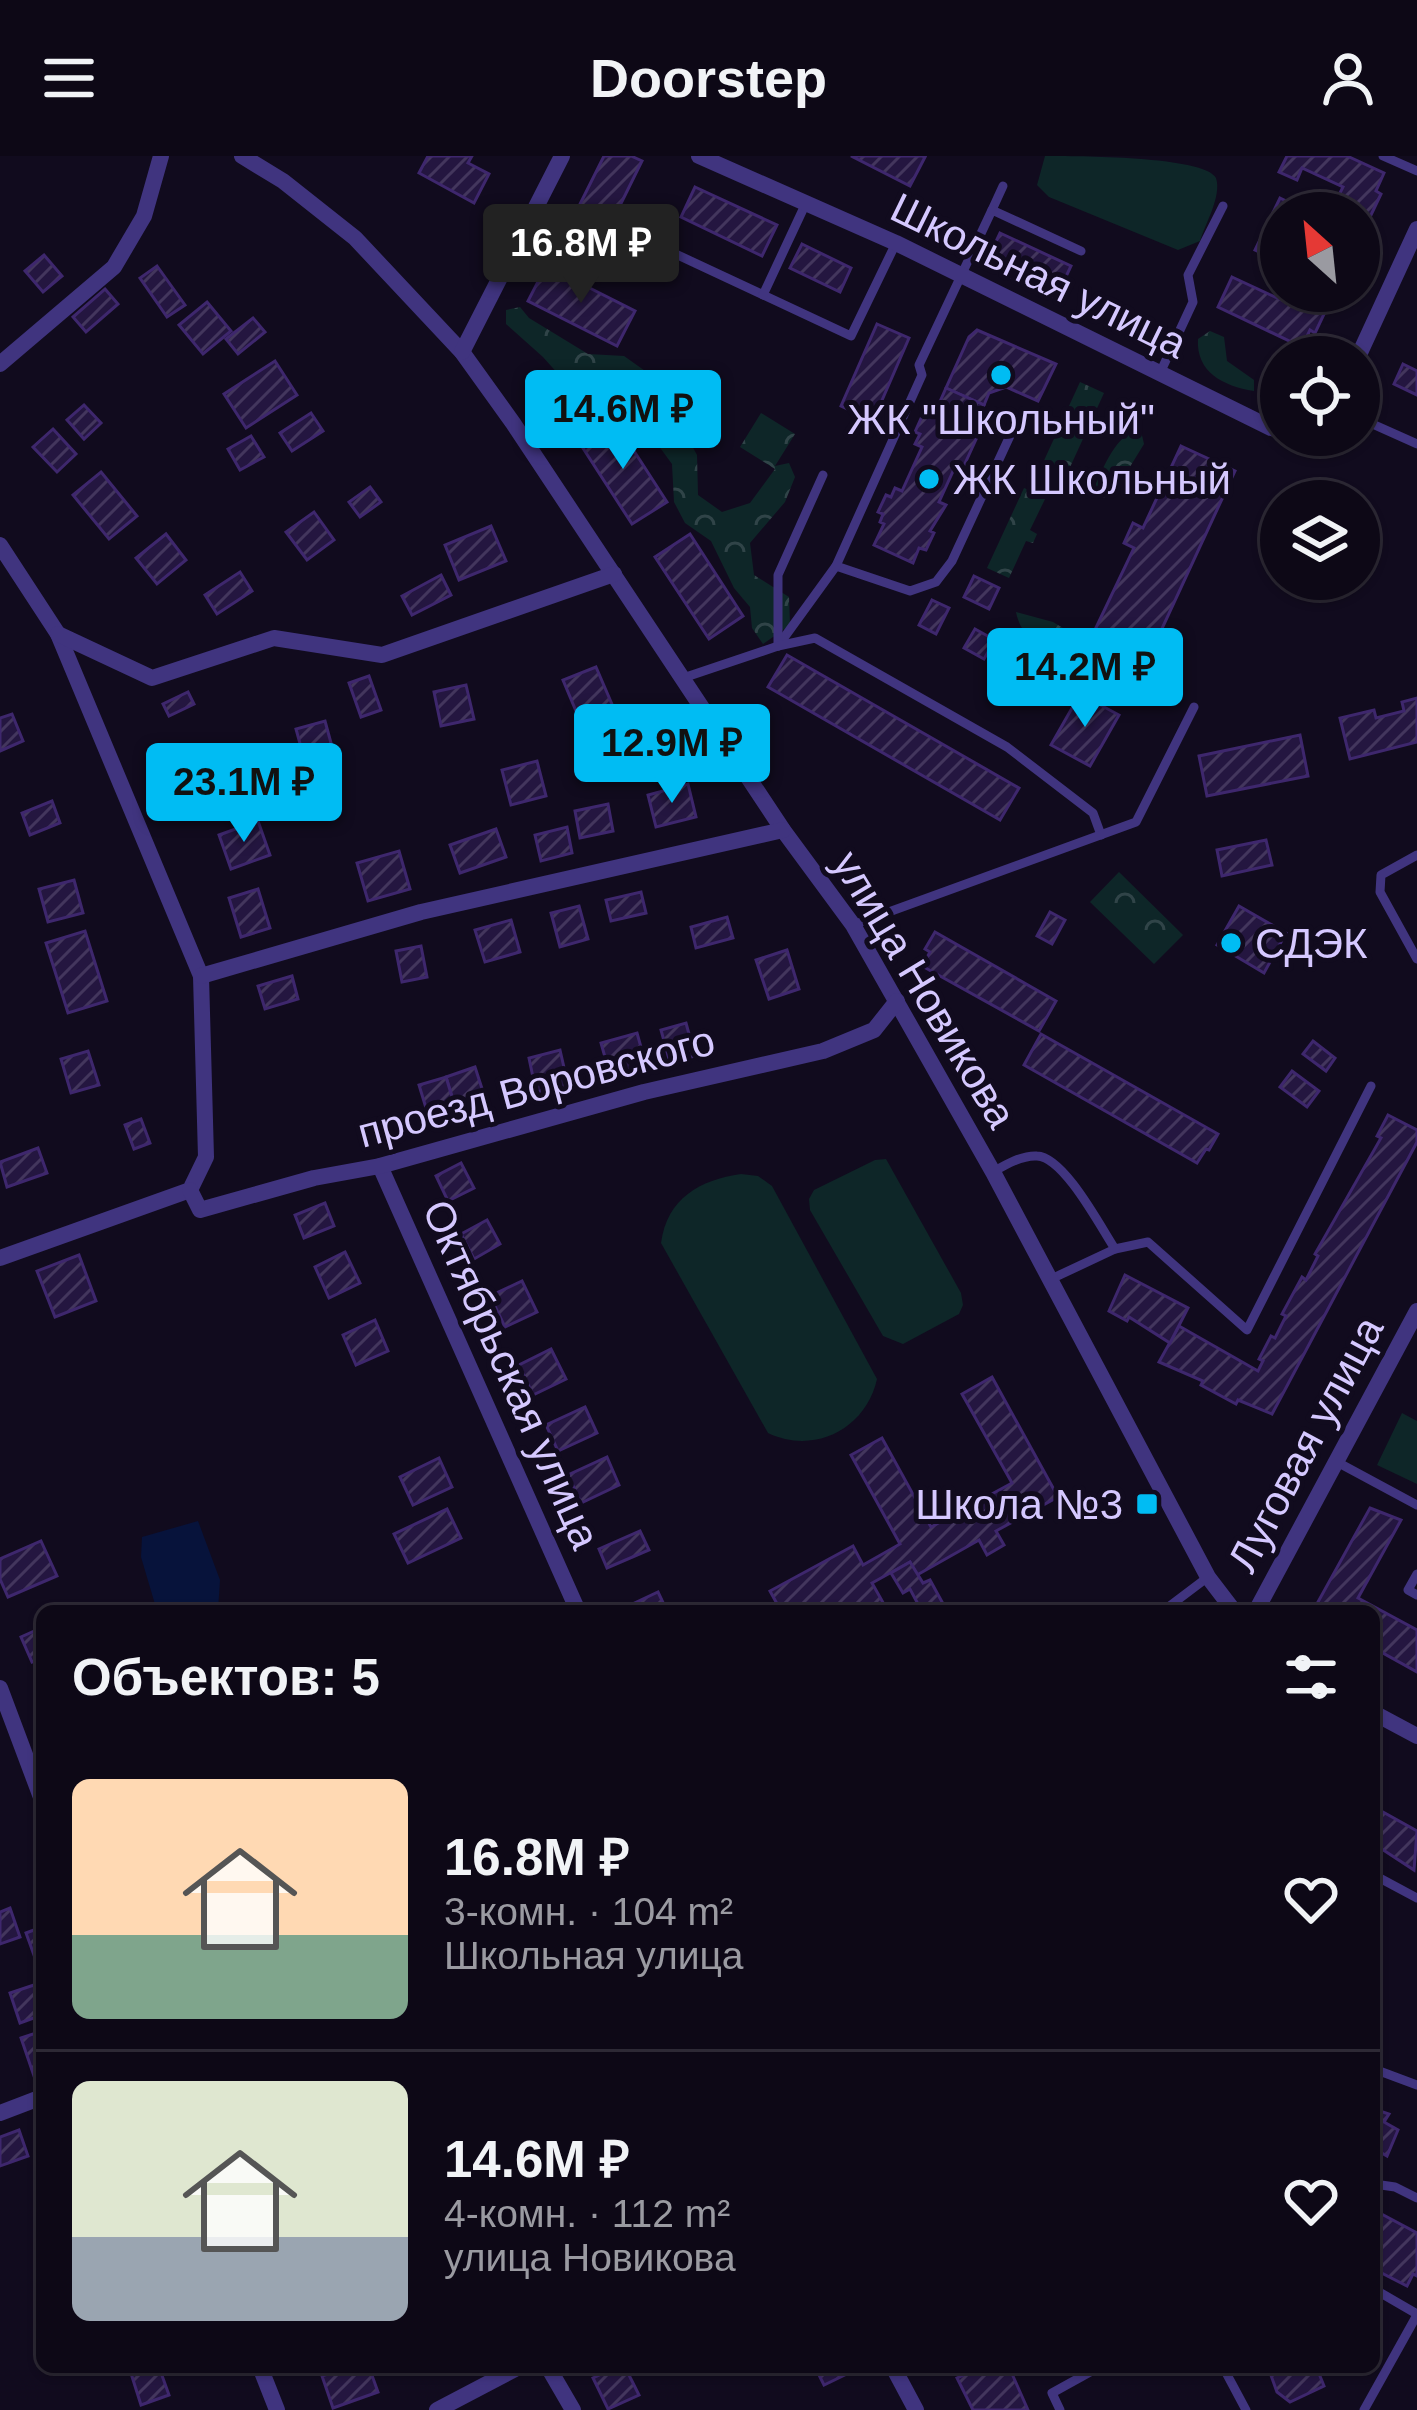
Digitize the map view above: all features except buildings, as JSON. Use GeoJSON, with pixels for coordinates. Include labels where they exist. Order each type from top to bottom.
{"type":"FeatureCollection","features":[{"type":"Feature","properties":{"kind":"street"},"geometry":{"type":"LineString","coordinates":[[0,364],[114,267],[144,216],[161,156]]}},
{"type":"Feature","properties":{"kind":"street","name":"улица Новикова"},"geometry":{"type":"LineString","coordinates":[[242,156],[283,181],[355,238],[462,352],[614,574],[783,830],[853,925],[993,1172],[1208,1577],[1229,1605]]}},
{"type":"Feature","properties":{"kind":"street"},"geometry":{"type":"LineString","coordinates":[[462,352],[562,156]]}},
{"type":"Feature","properties":{"kind":"street","name":"Школьная улица"},"geometry":{"type":"LineString","coordinates":[[699,156],[896,243],[1260,423]]}},
{"type":"Feature","properties":{"kind":"street"},"geometry":{"type":"LineString","coordinates":[[1368,336],[1417,229]]}},
{"type":"Feature","properties":{"kind":"street"},"geometry":{"type":"LineString","coordinates":[[0,545],[58,634],[201,976],[206,1157],[190,1190],[0,1258]]}},
{"type":"Feature","properties":{"kind":"street"},"geometry":{"type":"LineString","coordinates":[[58,634],[152,678],[274,638],[382,655],[614,574]]}},
{"type":"Feature","properties":{"kind":"street"},"geometry":{"type":"LineString","coordinates":[[201,976],[421,912],[783,830]]}},
{"type":"Feature","properties":{"kind":"street","name":"проезд Воровского"},"geometry":{"type":"LineString","coordinates":[[190,1190],[200,1210],[314,1178],[380,1166],[644,1092],[823,1051],[874,1030],[897,1001]]}},
{"type":"Feature","properties":{"kind":"street","name":"Октябрьская улица"},"geometry":{"type":"LineString","coordinates":[[380,1166],[575,1605]]}},
{"type":"Feature","properties":{"kind":"street","name":"Луговая улица"},"geometry":{"type":"LineString","coordinates":[[1259,1605],[1417,1311]]}},
{"type":"Feature","properties":{"kind":"street"},"geometry":{"type":"LineString","coordinates":[[0,1688],[36,1784]]}},
{"type":"Feature","properties":{"kind":"street"},"geometry":{"type":"LineString","coordinates":[[1380,1721],[1417,1736]]}},
{"type":"Feature","properties":{"kind":"street"},"geometry":{"type":"LineString","coordinates":[[0,2113],[36,2099]]}},
{"type":"Feature","properties":{"kind":"street"},"geometry":{"type":"LineString","coordinates":[[262,2373],[277,2410]]}},
{"type":"Feature","properties":{"kind":"street"},"geometry":{"type":"LineString","coordinates":[[437,2410],[508,2373]]}},
{"type":"Feature","properties":{"kind":"street"},"geometry":{"type":"LineString","coordinates":[[551,2373],[573,2410]]}},
{"type":"Feature","properties":{"kind":"street"},"geometry":{"type":"LineString","coordinates":[[896,2373],[916,2410]]}},
{"type":"Feature","properties":{"kind":"lane"},"geometry":{"type":"LineString","coordinates":[[1383,156],[1417,171]]}},
{"type":"Feature","properties":{"kind":"lane"},"geometry":{"type":"LineString","coordinates":[[778,646],[836,566],[922,375],[919,364],[1004,186]]}},
{"type":"Feature","properties":{"kind":"lane"},"geometry":{"type":"LineString","coordinates":[[763,295],[806,203]]}},
{"type":"Feature","properties":{"kind":"lane"},"geometry":{"type":"LineString","coordinates":[[1160,374],[1193,302],[1188,275],[1222,206]]}},
{"type":"Feature","properties":{"kind":"lane"},"geometry":{"type":"LineString","coordinates":[[992,210],[1081,251]]}},
{"type":"Feature","properties":{"kind":"lane"},"geometry":{"type":"LineString","coordinates":[[635,235],[851,336],[896,243]]}},
{"type":"Feature","properties":{"kind":"lane"},"geometry":{"type":"LineString","coordinates":[[836,566],[910,591],[936,582],[952,561],[1015,425]]}},
{"type":"Feature","properties":{"kind":"lane"},"geometry":{"type":"LineString","coordinates":[[1380,427],[1417,444]]}},
{"type":"Feature","properties":{"kind":"lane"},"geometry":{"type":"LineString","coordinates":[[778,646],[778,574],[823,475]]}},
{"type":"Feature","properties":{"kind":"lane"},"geometry":{"type":"LineString","coordinates":[[682,678],[815,638],[1007,747],[1093,813],[1101,835]]}},
{"type":"Feature","properties":{"kind":"lane"},"geometry":{"type":"LineString","coordinates":[[853,925],[1136,822],[1194,706]]}},
{"type":"Feature","properties":{"kind":"lane"},"geometry":{"type":"LineString","coordinates":[[1417,855],[1381,875],[1380,892],[1417,959]]}},
{"type":"Feature","properties":{"kind":"lane"},"geometry":{"type":"LineString","coordinates":[[1049,1280],[1115,1249],[1148,1242],[1247,1330],[1371,1086]]}},
{"type":"Feature","properties":{"kind":"lane"},"geometry":{"type":"LineString","coordinates":[[993,1172],[1014,1160],[1039,1155],[1060,1166],[1115,1249]]}},
{"type":"Feature","properties":{"kind":"lane"},"geometry":{"type":"LineString","coordinates":[[1336,1462],[1417,1504]]}},
{"type":"Feature","properties":{"kind":"lane"},"geometry":{"type":"LineString","coordinates":[[1417,1574],[1408,1591],[1417,1595]]}},
{"type":"Feature","properties":{"kind":"lane"},"geometry":{"type":"LineString","coordinates":[[1171,1605],[1208,1577]]}},
{"type":"Feature","properties":{"kind":"lane"},"geometry":{"type":"LineString","coordinates":[[1380,1878],[1417,1898]]}},
{"type":"Feature","properties":{"kind":"lane"},"geometry":{"type":"LineString","coordinates":[[1380,2070],[1417,2085]]}},
{"type":"Feature","properties":{"kind":"lane"},"geometry":{"type":"LineString","coordinates":[[1380,2185],[1395,2186],[1417,2198]]}},
{"type":"Feature","properties":{"kind":"lane"},"geometry":{"type":"LineString","coordinates":[[1364,2410],[1417,2314],[1380,2292]]}},
{"type":"Feature","properties":{"kind":"lane"},"geometry":{"type":"LineString","coordinates":[[1060,2410],[1052,2393],[1088,2373]]}},
{"type":"Feature","properties":{"kind":"lane"},"geometry":{"type":"LineString","coordinates":[[1226,2373],[1246,2410]]}},
{"type":"Feature","properties":{"kind":"green space"},"geometry":{"type":"Polygon","coordinates":[[[1045,156],[1138,159],[1207,171],[1216,178],[1217,193],[1200,241],[1178,250],[1049,197],[1037,185],[1045,156]]]}},
{"type":"Feature","properties":{"kind":"green space"},"geometry":{"type":"Polygon","coordinates":[[[520,307],[529,318],[588,354],[624,356],[655,378],[697,455],[698,495],[722,512],[750,503],[775,469],[740,447],[761,413],[795,434],[775,466],[789,463],[795,477],[785,502],[750,543],[754,575],[789,597],[790,625],[763,644],[752,628],[750,607],[734,588],[711,541],[685,523],[674,502],[672,464],[613,393],[577,395],[506,324],[506,310],[520,307]]]}},
{"type":"Feature","properties":{"kind":"green space"},"geometry":{"type":"Polygon","coordinates":[[[1210,331],[1224,337],[1227,361],[1254,380],[1254,391],[1222,381],[1207,369],[1198,339],[1210,331]]]}},
{"type":"Feature","properties":{"kind":"green space"},"geometry":{"type":"Polygon","coordinates":[[[1080,382],[1104,393],[1060,489],[1036,478],[1080,382]]]}},
{"type":"Feature","properties":{"kind":"green space"},"geometry":{"type":"Polygon","coordinates":[[[1140,427],[1144,444],[1112,496],[1101,498],[1094,488],[1107,461],[1117,444],[1140,427]]]}},
{"type":"Feature","properties":{"kind":"green space"},"geometry":{"type":"Polygon","coordinates":[[[1024,488],[1046,497],[1030,530],[1037,534],[1033,543],[1026,541],[1009,578],[987,568],[1024,488]]]}},
{"type":"Feature","properties":{"kind":"green space"},"geometry":{"type":"Polygon","coordinates":[[[1016,612],[1053,622],[1121,663],[1109,674],[1052,654],[1029,637],[1016,612]]]}},
{"type":"Feature","properties":{"kind":"green space"},"geometry":{"type":"Polygon","coordinates":[[[1119,872],[1183,935],[1154,964],[1090,902],[1119,872]]]}},
{"type":"Feature","properties":{"kind":"green space"},"geometry":{"type":"Polygon","coordinates":[[[886,1159],[961,1293],[963,1305],[959,1314],[903,1344],[883,1336],[810,1210],[814,1190],[886,1159]]]}},
{"type":"Feature","properties":{"kind":"green space"},"geometry":{"type":"Polygon","coordinates":[[[741,1174],[758,1176],[772,1186],[877,1379],[862,1412],[836,1433],[820,1439],[785,1439],[768,1433],[661,1243],[670,1214],[688,1194],[712,1181],[741,1174]]]}},
{"type":"Feature","properties":{"kind":"green space"},"geometry":{"type":"Polygon","coordinates":[[[1402,1413],[1417,1421],[1417,1484],[1377,1465],[1402,1413]]]}},
{"type":"Feature","properties":{"kind":"water"},"geometry":{"type":"Polygon","coordinates":[[[198,1521],[220,1580],[218,1605],[155,1605],[141,1557],[142,1537],[198,1521]]]}},
{"type":"Feature","properties":{"kind":"place","name":"ЖК \"Школьный\""},"geometry":{"type":"Point","coordinates":[1001,375]}},
{"type":"Feature","properties":{"kind":"place","name":"ЖК Школьный"},"geometry":{"type":"Point","coordinates":[929,479]}},
{"type":"Feature","properties":{"kind":"place","name":"СДЭК"},"geometry":{"type":"Point","coordinates":[1231,943]}},
{"type":"Feature","properties":{"kind":"place","name":"Школа №3"},"geometry":{"type":"Point","coordinates":[1147,1504]}}]}
